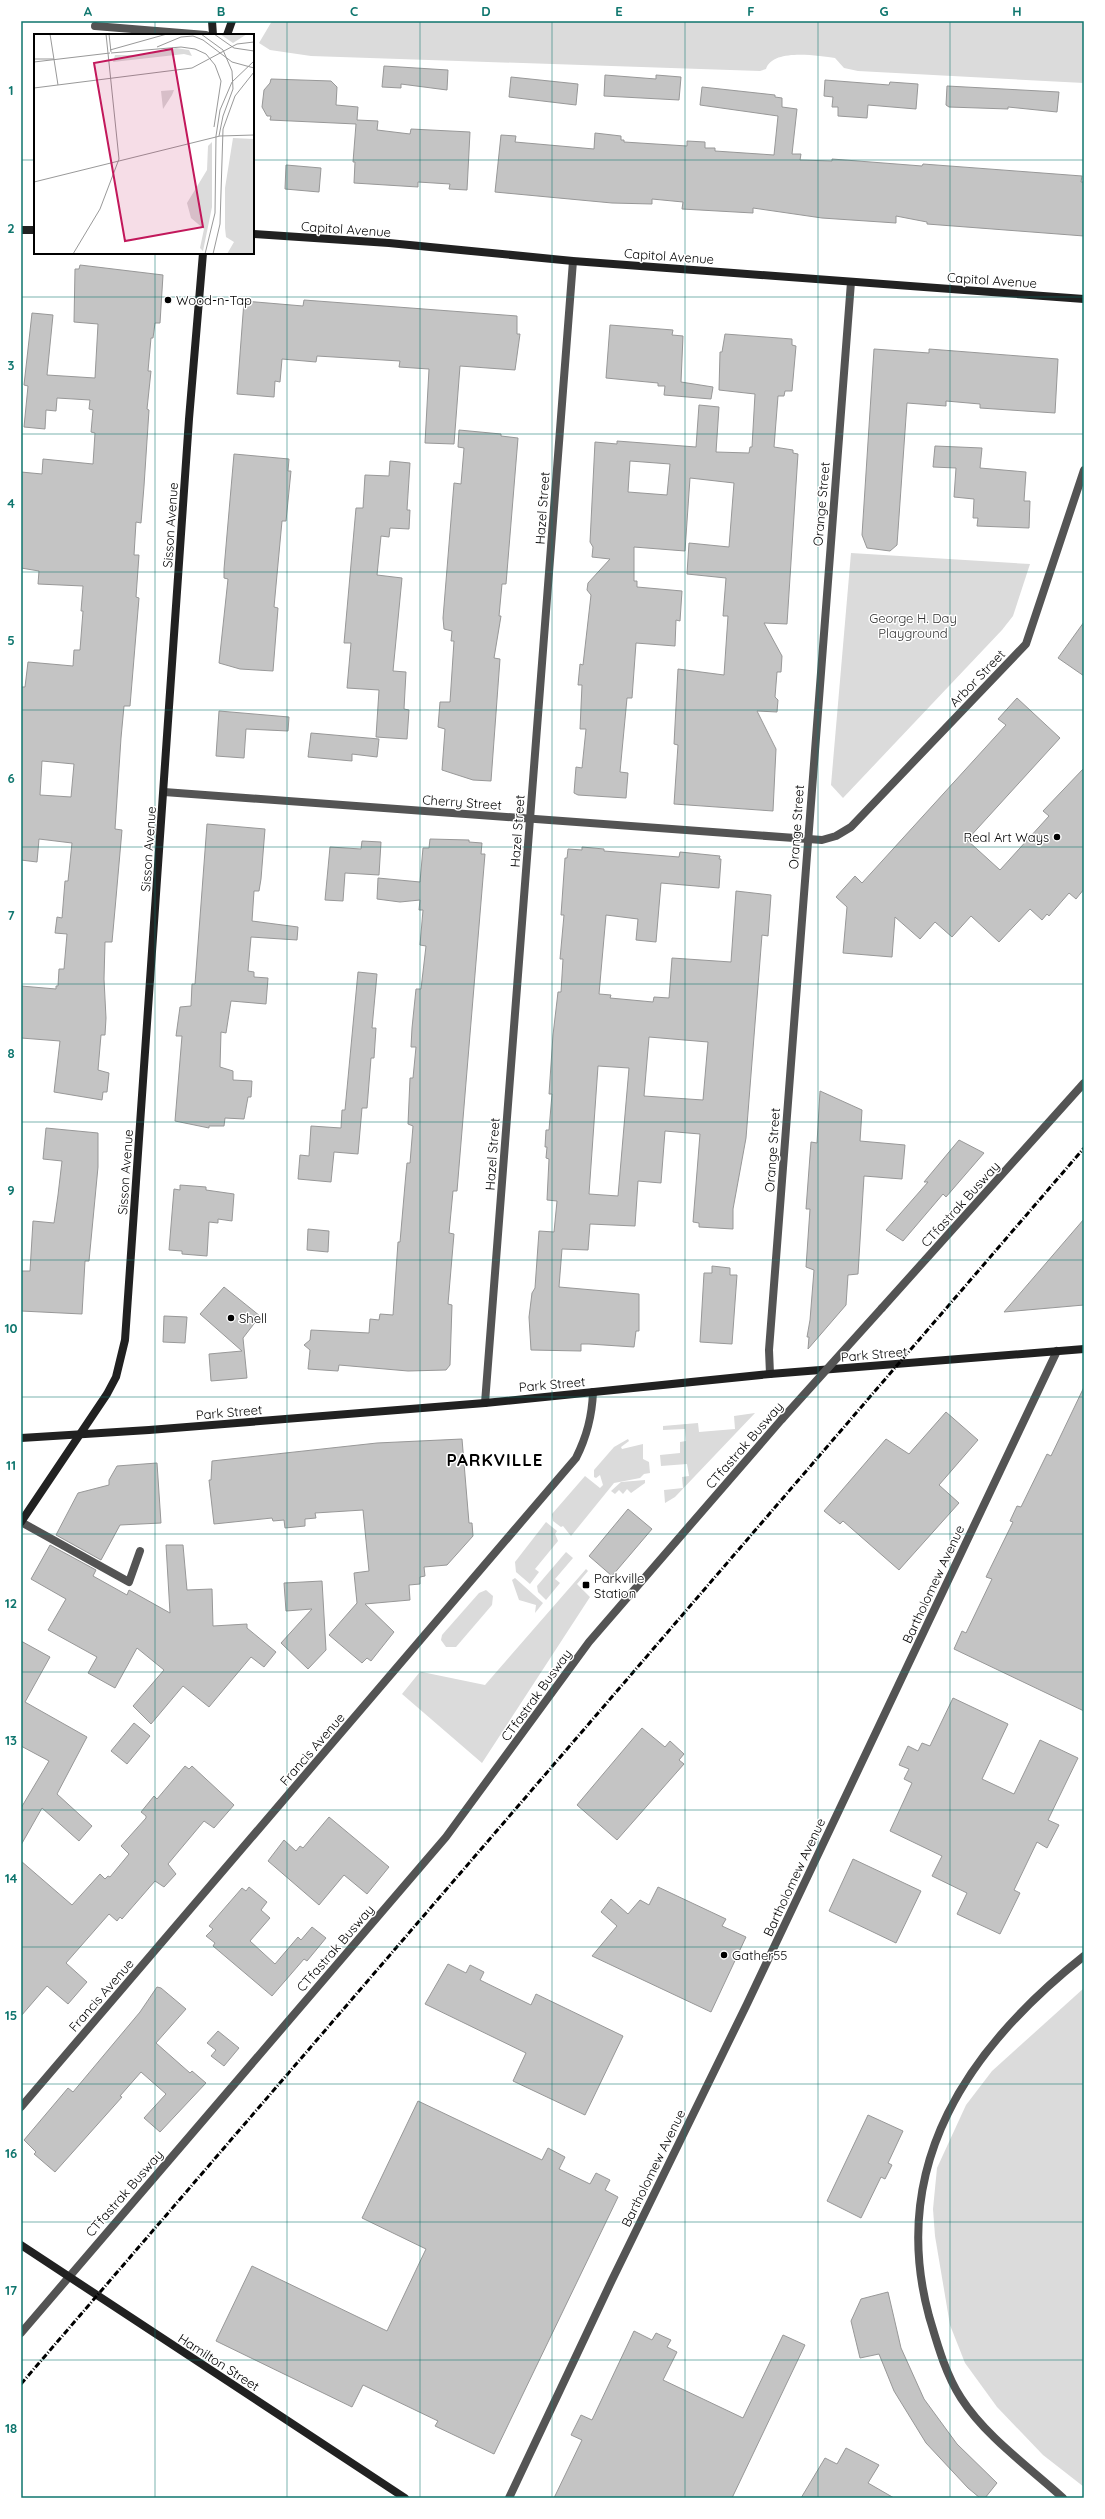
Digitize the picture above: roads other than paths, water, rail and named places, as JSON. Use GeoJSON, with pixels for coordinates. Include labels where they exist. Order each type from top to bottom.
{"type":"FeatureCollection","features":[{"type":"Feature","properties":{"kind":"main road"},"geometry":{"type":"LineString","coordinates":[[212,21],[213,34]]}},
{"type":"Feature","properties":{"kind":"main road"},"geometry":{"type":"LineString","coordinates":[[227,34],[232,21]]}},
{"type":"Feature","properties":{"kind":"main road"},"geometry":{"type":"LineString","coordinates":[[21,230],[34,230]]}},
{"type":"Feature","properties":{"kind":"main road","name":"Capitol Avenue"},"geometry":{"type":"LineString","coordinates":[[254,234],[389,243],[573,261],[1084,299]]}},
{"type":"Feature","properties":{"kind":"main road","name":"Sisson Avenue"},"geometry":{"type":"LineString","coordinates":[[21,1522],[100,1406],[116,1377],[125,1340],[188,427],[203,254]]}},
{"type":"Feature","properties":{"kind":"main road","name":"Park Street"},"geometry":{"type":"LineString","coordinates":[[21,1438],[80,1435],[485,1403],[770,1374],[1084,1349]]}},
{"type":"Feature","properties":{"kind":"main road","name":"Hamilton Street"},"geometry":{"type":"LineString","coordinates":[[21,2245],[405,2498]]}},
{"type":"Feature","properties":{"kind":"street"},"geometry":{"type":"LineString","coordinates":[[95,26],[194,34]]}},
{"type":"Feature","properties":{"kind":"street","name":"Hazel Street"},"geometry":{"type":"LineString","coordinates":[[485,1403],[573,261]]}},
{"type":"Feature","properties":{"kind":"street","name":"Orange Street"},"geometry":{"type":"LineString","coordinates":[[770,1374],[769,1350],[807,838],[851,282]]}},
{"type":"Feature","properties":{"kind":"street","name":"Arbor Street"},"geometry":{"type":"LineString","coordinates":[[807,838],[822,840],[836,836],[851,827],[1026,644],[1084,470]]}},
{"type":"Feature","properties":{"kind":"street","name":"Cherry Street"},"geometry":{"type":"LineString","coordinates":[[164,792],[807,838]]}},
{"type":"Feature","properties":{"kind":"street","name":"CTfastrak Busway"},"geometry":{"type":"LineString","coordinates":[[21,2333],[68,2276],[446,1837],[590,1642],[752,1452],[1084,1083]]}},
{"type":"Feature","properties":{"kind":"street","name":"Bartholomew Avenue"},"geometry":{"type":"LineString","coordinates":[[509,2498],[612,2280],[751,1997],[1057,1351]]}},
{"type":"Feature","properties":{"kind":"street","name":"Francis Avenue"},"geometry":{"type":"LineString","coordinates":[[21,2107],[576,1458],[586,1438],[592,1416],[593,1392]]}},
{"type":"Feature","properties":{"kind":"street"},"geometry":{"type":"LineString","coordinates":[[21,1522],[129,1582],[140,1551]]}},
{"type":"Feature","properties":{"kind":"street"},"geometry":{"type":"LineString","coordinates":[[1063,2498],[987,2428],[961,2398],[946,2368],[932,2328],[921,2281],[918,2250],[919,2210],[931,2152],[941,2124],[955,2099],[990,2047],[1034,2001],[1084,1956]]}},
{"type":"Feature","properties":{"kind":"railway"},"geometry":{"type":"LineString","coordinates":[[21,2384],[1084,1148]]}},
{"type":"Feature","properties":{"kind":"place","name":"Wood-n-Tap"},"geometry":{"type":"Point","coordinates":[168,300]}},
{"type":"Feature","properties":{"kind":"place","name":"Real Art Ways"},"geometry":{"type":"Point","coordinates":[1057,837]}},
{"type":"Feature","properties":{"kind":"place","name":"Shell"},"geometry":{"type":"Point","coordinates":[231,1318]}},
{"type":"Feature","properties":{"kind":"place","name":"Parkville Station"},"geometry":{"type":"Point","coordinates":[586,1585]}},
{"type":"Feature","properties":{"kind":"place","name":"Gather55"},"geometry":{"type":"Point","coordinates":[724,1955]}},
{"type":"Feature","properties":{"kind":"district","name":"PARKVILLE"},"geometry":{"type":"Point","coordinates":[495,1459]}},
{"type":"Feature","properties":{"kind":"park label","name":"George H. Day Playground"},"geometry":{"type":"Point","coordinates":[913,626]}}]}
